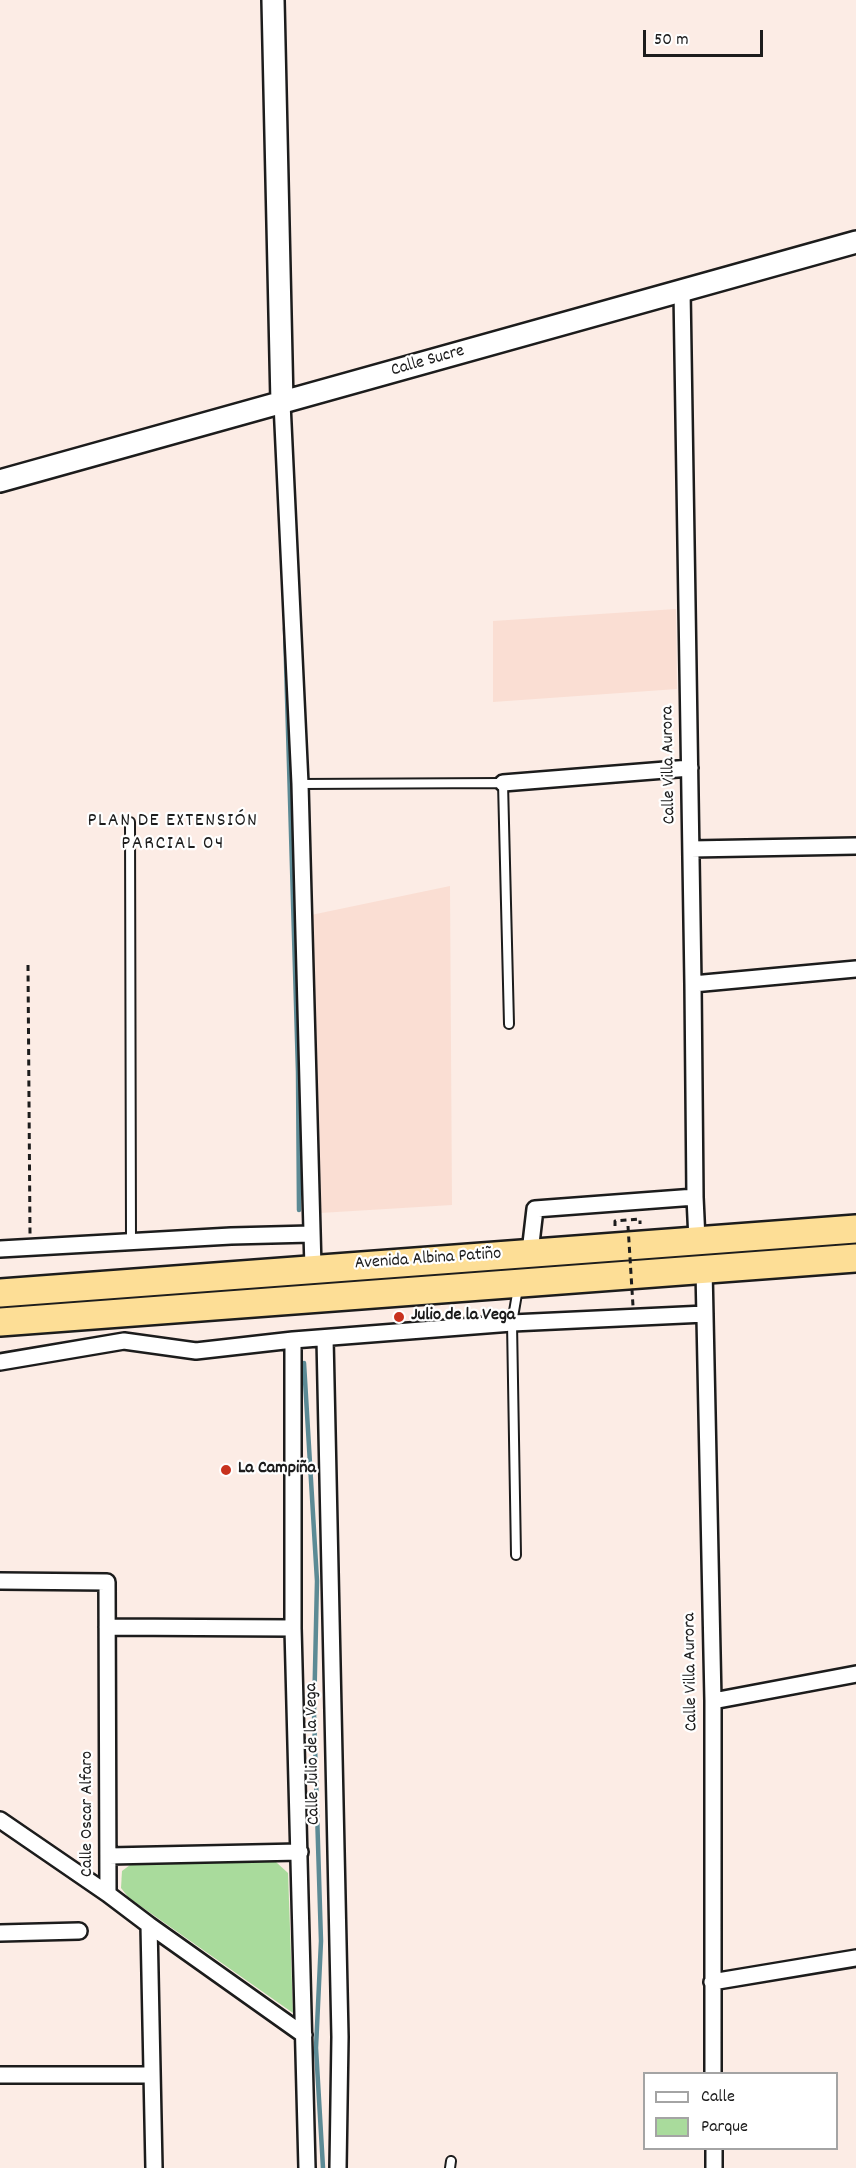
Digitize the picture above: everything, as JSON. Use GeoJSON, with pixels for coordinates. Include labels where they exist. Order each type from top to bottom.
{"type":"FeatureCollection","features":[{"type":"Feature","properties":{"kind":"highway","name":"Avenida Albina Patiño"},"geometry":{"type":"LineString","coordinates":[[0,1293],[856,1229]]}},
{"type":"Feature","properties":{"kind":"highway","name":"Avenida Albina Patiño"},"geometry":{"type":"LineString","coordinates":[[0,1322],[856,1258]]}},
{"type":"Feature","properties":{"kind":"main road"},"geometry":{"type":"LineString","coordinates":[[273,0],[282,404]]}},
{"type":"Feature","properties":{"kind":"main road","name":"Calle Sucre"},"geometry":{"type":"LineString","coordinates":[[0,481],[856,242]]}},
{"type":"Feature","properties":{"kind":"street","name":"Calle Villa Aurora"},"geometry":{"type":"LineString","coordinates":[[682,290],[697,1240]]}},
{"type":"Feature","properties":{"kind":"street"},"geometry":{"type":"LineString","coordinates":[[282,404],[300,784],[313,1268]]}},
{"type":"Feature","properties":{"kind":"street"},"geometry":{"type":"LineString","coordinates":[[503,783],[690,768]]}},
{"type":"Feature","properties":{"kind":"street"},"geometry":{"type":"LineString","coordinates":[[691,849],[856,846]]}},
{"type":"Feature","properties":{"kind":"street"},"geometry":{"type":"LineString","coordinates":[[693,984],[856,969]]}},
{"type":"Feature","properties":{"kind":"street"},"geometry":{"type":"LineString","coordinates":[[530,1252],[535,1209],[695,1197]]}},
{"type":"Feature","properties":{"kind":"street"},"geometry":{"type":"LineString","coordinates":[[0,1249],[231,1236],[311,1234]]}},
{"type":"Feature","properties":{"kind":"street","name":"Calle Villa Aurora"},"geometry":{"type":"LineString","coordinates":[[704,1269],[712,1701],[713,2072]]}},
{"type":"Feature","properties":{"kind":"street"},"geometry":{"type":"LineString","coordinates":[[0,1362],[124,1341],[196,1351],[293,1340],[512,1323],[705,1314]]}},
{"type":"Feature","properties":{"kind":"street","name":"Calle Julio de la Vega"},"geometry":{"type":"LineString","coordinates":[[325,1338],[340,2037],[338,2168]]}},
{"type":"Feature","properties":{"kind":"street","name":"Calle Julio de la Vega"},"geometry":{"type":"LineString","coordinates":[[293,1340],[293,1628],[307,2168]]}},
{"type":"Feature","properties":{"kind":"street","name":"Calle Oscar Alfaro"},"geometry":{"type":"LineString","coordinates":[[0,1581],[107,1582],[108,1894],[304,2036]]}},
{"type":"Feature","properties":{"kind":"street"},"geometry":{"type":"LineString","coordinates":[[107,1627],[293,1628]]}},
{"type":"Feature","properties":{"kind":"street"},"geometry":{"type":"LineString","coordinates":[[712,1701],[856,1674]]}},
{"type":"Feature","properties":{"kind":"street"},"geometry":{"type":"LineString","coordinates":[[0,1820],[108,1894]]}},
{"type":"Feature","properties":{"kind":"street"},"geometry":{"type":"LineString","coordinates":[[109,1856],[300,1852]]}},
{"type":"Feature","properties":{"kind":"street"},"geometry":{"type":"LineString","coordinates":[[149,1925],[154,2168]]}},
{"type":"Feature","properties":{"kind":"street"},"geometry":{"type":"LineString","coordinates":[[0,1933],[79,1931]]}},
{"type":"Feature","properties":{"kind":"street"},"geometry":{"type":"LineString","coordinates":[[712,1982],[856,1958]]}},
{"type":"Feature","properties":{"kind":"street"},"geometry":{"type":"LineString","coordinates":[[0,2075],[151,2075]]}},
{"type":"Feature","properties":{"kind":"street"},"geometry":{"type":"LineString","coordinates":[[714,2150],[714,2168]]}},
{"type":"Feature","properties":{"kind":"lane"},"geometry":{"type":"LineString","coordinates":[[300,784],[503,783],[509,1024]]}},
{"type":"Feature","properties":{"kind":"lane"},"geometry":{"type":"LineString","coordinates":[[130,822],[131,1242]]}},
{"type":"Feature","properties":{"kind":"lane"},"geometry":{"type":"LineString","coordinates":[[516,1555],[512,1323],[518,1284]]}},
{"type":"Feature","properties":{"kind":"path"},"geometry":{"type":"LineString","coordinates":[[28,965],[30,1247]]}},
{"type":"Feature","properties":{"kind":"path"},"geometry":{"type":"LineString","coordinates":[[633,1305],[628,1226],[615,1227],[615,1221],[640,1219]]}},
{"type":"Feature","properties":{"kind":"shaded area"},"geometry":{"type":"Polygon","coordinates":[[[676,609],[677,689],[493,702],[493,621],[676,609]]]}},
{"type":"Feature","properties":{"kind":"shaded area"},"geometry":{"type":"Polygon","coordinates":[[[450,886],[452,1205],[320,1213],[311,915],[450,886]]]}},
{"type":"Feature","properties":{"kind":"green space"},"geometry":{"type":"Polygon","coordinates":[[[146,1862],[276,1862],[288,1873],[293,2013],[129,1898],[121,1888],[122,1871],[130,1865],[146,1862]]]}},
{"type":"Feature","properties":{"kind":"waterway"},"geometry":{"type":"LineString","coordinates":[[285,628],[298,1072],[299,1210]]}},
{"type":"Feature","properties":{"kind":"waterway"},"geometry":{"type":"LineString","coordinates":[[304,1363],[317,1581],[314,1714],[321,1941],[316,2048],[323,2168]]}},
{"type":"Feature","properties":{"kind":"place","name":"Julio de la Vega"},"geometry":{"type":"Point","coordinates":[399,1317]}},
{"type":"Feature","properties":{"kind":"place","name":"La Campiña"},"geometry":{"type":"Point","coordinates":[226,1470]}},
{"type":"Feature","properties":{"kind":"district","name":"PLAN DE EXTENSIÓN PARCIAL 04"},"geometry":{"type":"Point","coordinates":[173,834]}}]}
